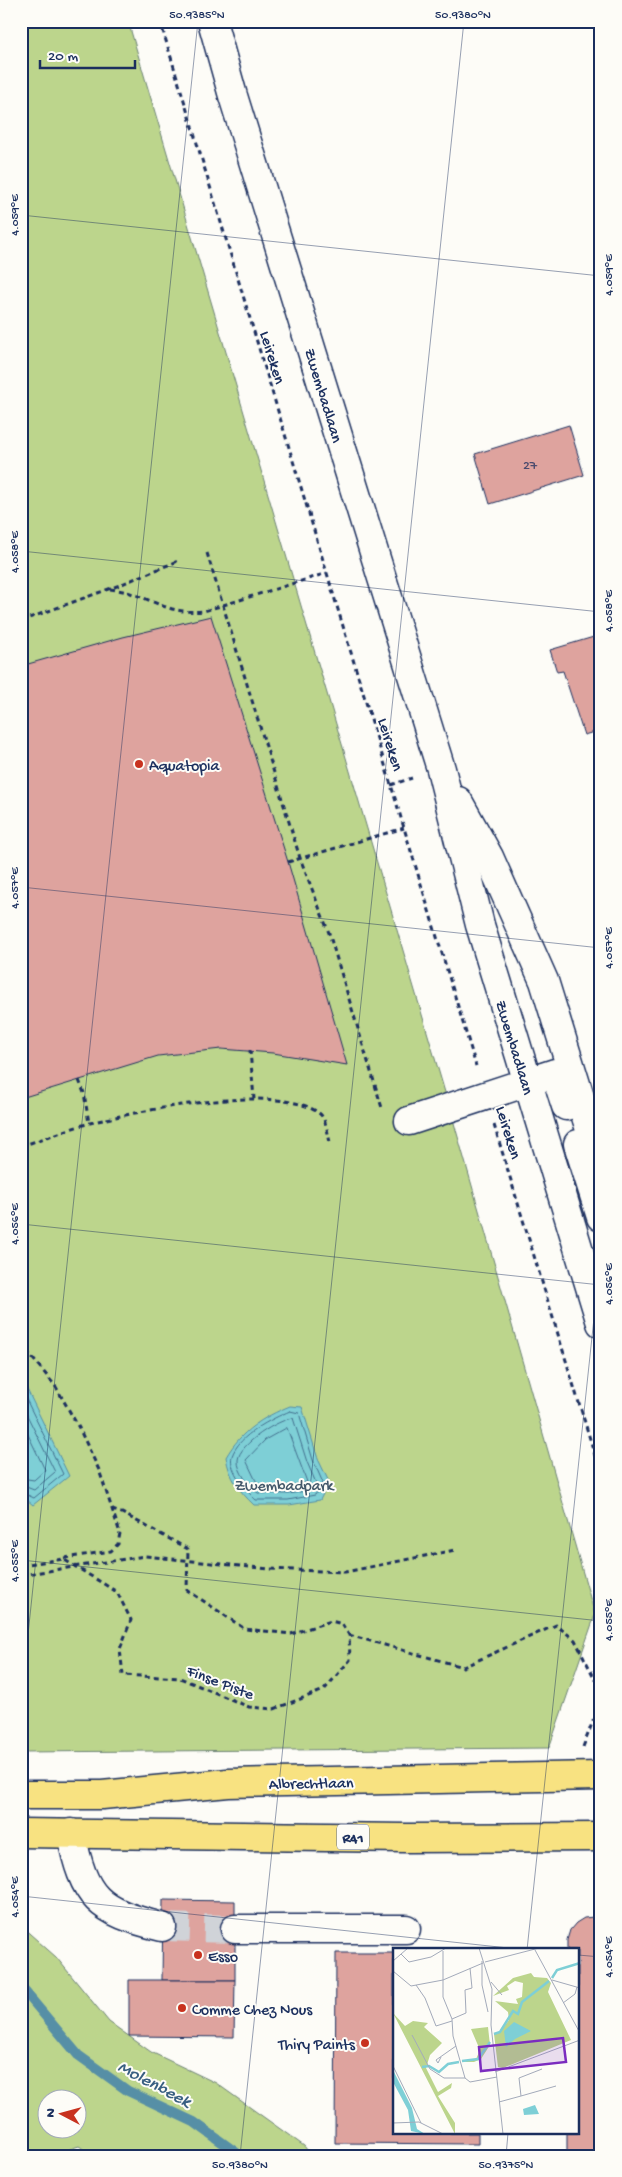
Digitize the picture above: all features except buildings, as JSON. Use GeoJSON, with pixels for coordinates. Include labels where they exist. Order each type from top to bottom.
{"type":"FeatureCollection","features":[{"type":"Feature","properties":{"kind":"main road","name":"Albrechtlaan"},"geometry":{"type":"LineString","coordinates":[[21,1795],[102,1795],[228,1784],[601,1776]]}},
{"type":"Feature","properties":{"kind":"main road","name":"R41"},"geometry":{"type":"LineString","coordinates":[[21,1833],[406,1838],[582,1839],[601,1837]]}},
{"type":"Feature","properties":{"kind":"street","name":"Zwembadlaan"},"geometry":{"type":"LineString","coordinates":[[212,21],[236,106],[441,769],[480,925],[601,1323]]}},
{"type":"Feature","properties":{"kind":"street","name":"Zwembadlaan"},"geometry":{"type":"LineString","coordinates":[[441,769],[490,857],[544,981],[601,1165]]}},
{"type":"Feature","properties":{"kind":"street"},"geometry":{"type":"LineString","coordinates":[[409,1121],[555,1073],[601,1217]]}},
{"type":"Feature","properties":{"kind":"street"},"geometry":{"type":"LineString","coordinates":[[71,1833],[78,1864],[89,1890],[107,1908],[132,1920],[162,1927]]}},
{"type":"Feature","properties":{"kind":"street"},"geometry":{"type":"LineString","coordinates":[[235,1929],[406,1929]]}},
{"type":"Feature","properties":{"kind":"path","name":"Leireken"},"geometry":{"type":"LineString","coordinates":[[160,21],[601,1475]]}},
{"type":"Feature","properties":{"kind":"path"},"geometry":{"type":"LineString","coordinates":[[207,553],[300,858],[329,933],[382,1108]]}},
{"type":"Feature","properties":{"kind":"path"},"geometry":{"type":"LineString","coordinates":[[21,621],[110,589],[178,561]]}},
{"type":"Feature","properties":{"kind":"path"},"geometry":{"type":"LineString","coordinates":[[110,589],[133,593],[170,610],[204,611],[327,573]]}},
{"type":"Feature","properties":{"kind":"path"},"geometry":{"type":"LineString","coordinates":[[288,862],[404,828]]}},
{"type":"Feature","properties":{"kind":"path"},"geometry":{"type":"LineString","coordinates":[[250,1050],[254,1099]]}},
{"type":"Feature","properties":{"kind":"path"},"geometry":{"type":"LineString","coordinates":[[78,1080],[84,1093],[89,1124]]}},
{"type":"Feature","properties":{"kind":"path"},"geometry":{"type":"LineString","coordinates":[[21,1146],[89,1124],[170,1107],[254,1099],[287,1101],[307,1105],[322,1116],[330,1142]]}},
{"type":"Feature","properties":{"kind":"path"},"geometry":{"type":"LineString","coordinates":[[21,1344],[56,1387],[79,1428],[99,1470],[120,1533],[118,1544],[111,1551],[21,1565]]}},
{"type":"Feature","properties":{"kind":"path"},"geometry":{"type":"LineString","coordinates":[[112,1510],[122,1513],[188,1549],[187,1590],[245,1629],[291,1634],[331,1621],[342,1624],[349,1635],[464,1667],[556,1625],[575,1640],[595,1680],[601,1681]]}},
{"type":"Feature","properties":{"kind":"path"},"geometry":{"type":"LineString","coordinates":[[21,1575],[145,1556],[269,1569],[345,1572],[455,1550]]}},
{"type":"Feature","properties":{"kind":"path","name":"Finse Piste"},"geometry":{"type":"LineString","coordinates":[[63,1559],[117,1592],[131,1620],[120,1649],[123,1675],[180,1678],[250,1707],[274,1709],[324,1690],[350,1660],[349,1635]]}},
{"type":"Feature","properties":{"kind":"green space","name":"Zwembadpark"},"geometry":{"type":"Polygon","coordinates":[[[21,21],[128,21],[452,1116],[595,1615],[549,1748],[21,1752],[21,21]]]}},
{"type":"Feature","properties":{"kind":"green space"},"geometry":{"type":"Polygon","coordinates":[[[21,1926],[56,1957],[109,2022],[151,2052],[216,2083],[304,2146],[312,2156],[94,2156],[79,2146],[49,2156],[21,2156],[21,1926]]]}},
{"type":"Feature","properties":{"kind":"water"},"geometry":{"type":"Polygon","coordinates":[[[21,1377],[69,1476],[33,1505],[21,1495],[21,1377]]]}},
{"type":"Feature","properties":{"kind":"water"},"geometry":{"type":"Polygon","coordinates":[[[290,1406],[302,1407],[318,1459],[329,1482],[320,1500],[289,1505],[254,1505],[235,1483],[226,1457],[246,1432],[262,1420],[290,1406]]]}},
{"type":"Feature","properties":{"kind":"waterway","name":"Molenbeek"},"geometry":{"type":"LineString","coordinates":[[21,1987],[78,2055],[128,2091],[194,2122],[241,2156]]}},
{"type":"Feature","properties":{"kind":"tunnel"},"geometry":{"type":"LineString","coordinates":[[162,1927],[235,1929]]}},
{"type":"Feature","properties":{"kind":"place","name":"Aquatopia"},"geometry":{"type":"Point","coordinates":[139,764]}},
{"type":"Feature","properties":{"kind":"place","name":"Esso"},"geometry":{"type":"Point","coordinates":[198,1955]}},
{"type":"Feature","properties":{"kind":"place","name":"Comme Chez Nous"},"geometry":{"type":"Point","coordinates":[182,2008]}},
{"type":"Feature","properties":{"kind":"place","name":"Thiry Paints"},"geometry":{"type":"Point","coordinates":[365,2043]}}]}
